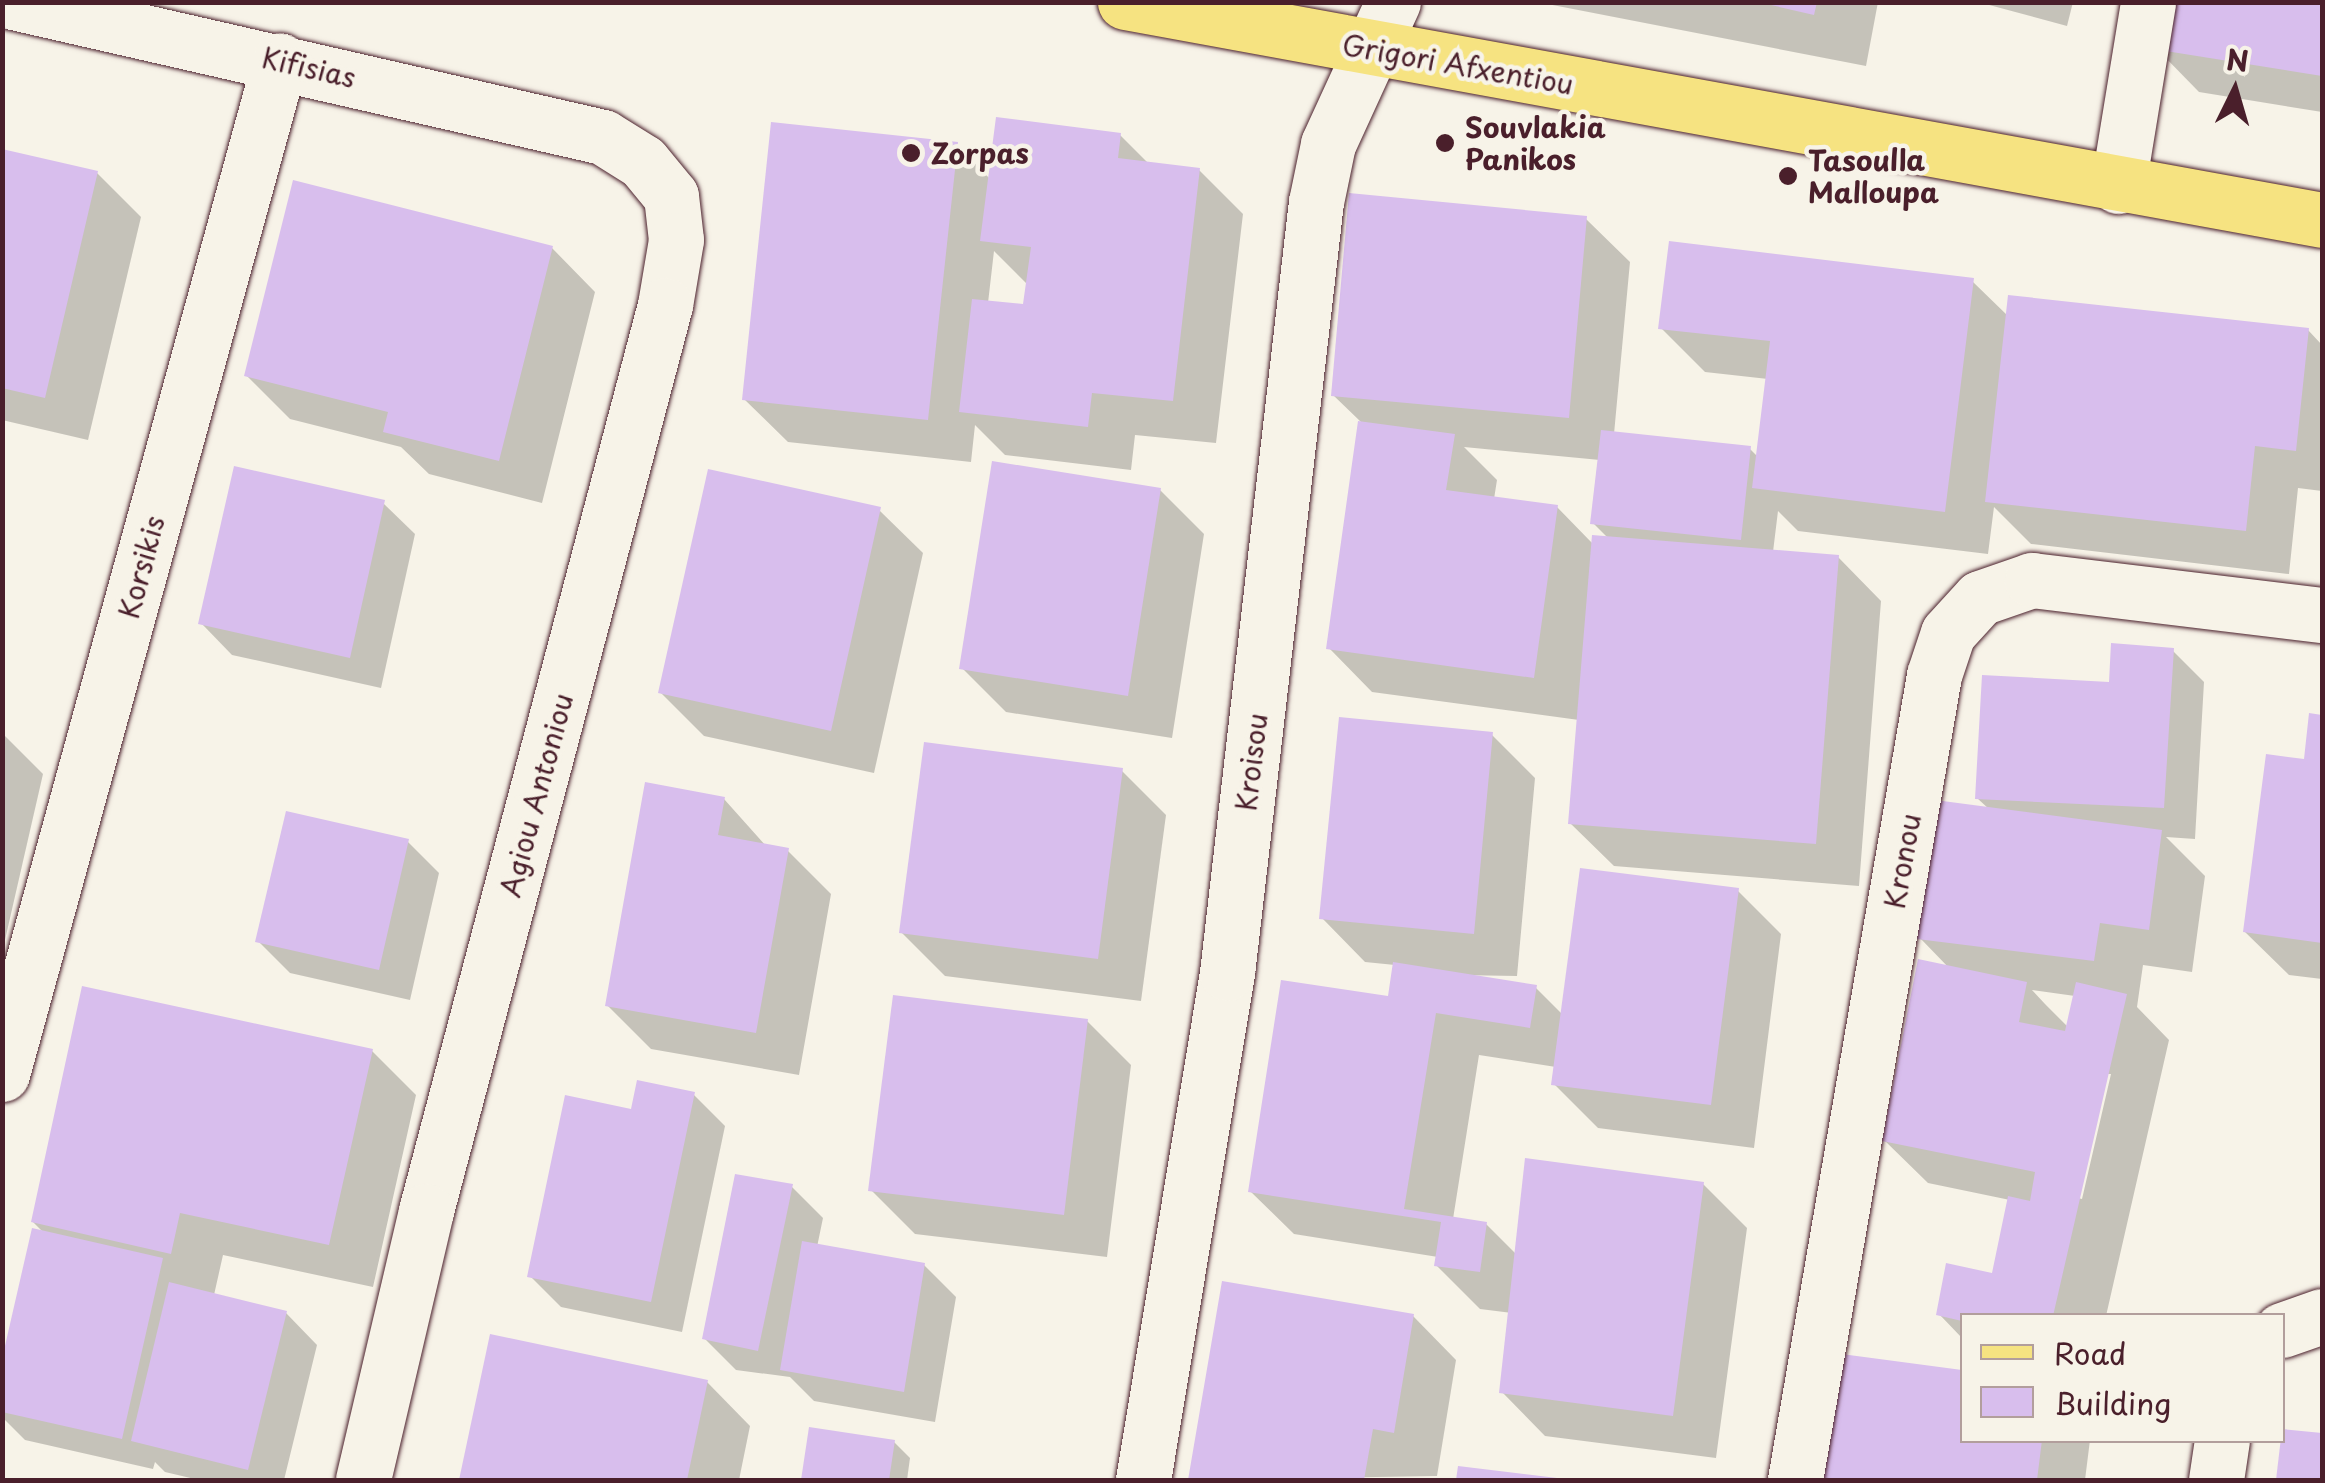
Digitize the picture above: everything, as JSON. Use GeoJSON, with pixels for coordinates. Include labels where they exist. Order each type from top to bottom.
{"type":"FeatureCollection","features":[{"type":"Feature","properties":{"kind":"main road","name":"Grigori Afxentiou"},"geometry":{"type":"LineString","coordinates":[[1125,2],[1380,25],[2118,186],[2322,220]]}},
{"type":"Feature","properties":{"kind":"street","name":"Kifisias"},"geometry":{"type":"LineString","coordinates":[[13,2],[280,60],[603,137]]}},
{"type":"Feature","properties":{"kind":"street"},"geometry":{"type":"LineString","coordinates":[[2118,186],[2148,2]]}},
{"type":"Feature","properties":{"kind":"street","name":"Kroisou"},"geometry":{"type":"LineString","coordinates":[[1144,1480],[1227,973],[1316,202],[1328,144],[1380,25]]}},
{"type":"Feature","properties":{"kind":"street","name":"Korsikis"},"geometry":{"type":"LineString","coordinates":[[2,1074],[280,60]]}},
{"type":"Feature","properties":{"kind":"street","name":"Agiou Antoniou"},"geometry":{"type":"LineString","coordinates":[[363,1480],[426,1211],[665,306],[676,240],[671,196],[643,162],[603,137]]}},
{"type":"Feature","properties":{"kind":"street","name":"Kronou"},"geometry":{"type":"LineString","coordinates":[[1796,1480],[1934,675],[1948,633],[1980,598],[2032,580],[2322,616]]}},
{"type":"Feature","properties":{"kind":"street"},"geometry":{"type":"LineString","coordinates":[[2285,1329],[2322,1316]]}},
{"type":"Feature","properties":{"kind":"street"},"geometry":{"type":"LineString","coordinates":[[2216,1480],[2222,1443]]}},
{"type":"Feature","properties":{"kind":"building"},"geometry":{"type":"Polygon","coordinates":[[[1758,2],[1817,2],[1814,15],[1758,2]]]}},
{"type":"Feature","properties":{"kind":"building"},"geometry":{"type":"Polygon","coordinates":[[[2160,2],[2322,2],[2322,76],[2153,49],[2160,2]]]}},
{"type":"Feature","properties":{"kind":"building"},"geometry":{"type":"Polygon","coordinates":[[[996,117],[1121,133],[1118,158],[1200,168],[1173,401],[1092,393],[1088,427],[959,412],[972,299],[1023,304],[1031,247],[980,241],[996,117]]]}},
{"type":"Feature","properties":{"kind":"building"},"geometry":{"type":"Polygon","coordinates":[[[771,122],[958,142],[928,420],[742,400],[771,122]]]}},
{"type":"Feature","properties":{"kind":"building"},"geometry":{"type":"Polygon","coordinates":[[[2,149],[98,171],[45,398],[2,388],[2,149]]]}},
{"type":"Feature","properties":{"kind":"building"},"geometry":{"type":"Polygon","coordinates":[[[293,180],[553,246],[499,461],[383,432],[388,412],[244,376],[293,180]]]}},
{"type":"Feature","properties":{"kind":"building"},"geometry":{"type":"Polygon","coordinates":[[[1349,193],[1587,216],[1569,418],[1331,396],[1349,193]]]}},
{"type":"Feature","properties":{"kind":"building"},"geometry":{"type":"Polygon","coordinates":[[[1669,241],[1974,278],[1945,512],[1752,488],[1770,341],[1658,329],[1669,241]]]}},
{"type":"Feature","properties":{"kind":"building"},"geometry":{"type":"Polygon","coordinates":[[[2008,295],[2309,328],[2296,451],[2255,446],[2246,531],[1985,502],[2008,295]]]}},
{"type":"Feature","properties":{"kind":"building"},"geometry":{"type":"Polygon","coordinates":[[[1358,421],[1455,434],[1446,490],[1558,505],[1534,678],[1326,649],[1358,421]]]}},
{"type":"Feature","properties":{"kind":"building"},"geometry":{"type":"Polygon","coordinates":[[[1601,430],[1751,446],[1741,540],[1590,524],[1601,430]]]}},
{"type":"Feature","properties":{"kind":"building"},"geometry":{"type":"Polygon","coordinates":[[[992,461],[1161,488],[1128,696],[959,669],[992,461]]]}},
{"type":"Feature","properties":{"kind":"building"},"geometry":{"type":"Polygon","coordinates":[[[234,466],[385,500],[350,658],[198,624],[234,466]]]}},
{"type":"Feature","properties":{"kind":"building"},"geometry":{"type":"Polygon","coordinates":[[[708,469],[881,507],[831,731],[658,693],[708,469]]]}},
{"type":"Feature","properties":{"kind":"building"},"geometry":{"type":"Polygon","coordinates":[[[1592,535],[1839,555],[1816,844],[1568,824],[1592,535]]]}},
{"type":"Feature","properties":{"kind":"building"},"geometry":{"type":"Polygon","coordinates":[[[2111,643],[2174,648],[2164,808],[1975,799],[1982,675],[2109,682],[2111,643]]]}},
{"type":"Feature","properties":{"kind":"building"},"geometry":{"type":"Polygon","coordinates":[[[2309,713],[2322,715],[2322,943],[2243,932],[2266,754],[2304,759],[2309,713]]]}},
{"type":"Feature","properties":{"kind":"building"},"geometry":{"type":"Polygon","coordinates":[[[1339,717],[1493,732],[1474,934],[1319,919],[1339,717]]]}},
{"type":"Feature","properties":{"kind":"building"},"geometry":{"type":"Polygon","coordinates":[[[924,742],[1123,768],[1098,959],[899,933],[924,742]]]}},
{"type":"Feature","properties":{"kind":"building"},"geometry":{"type":"Polygon","coordinates":[[[645,782],[725,797],[718,835],[789,848],[756,1033],[605,1006],[645,782]]]}},
{"type":"Feature","properties":{"kind":"building"},"geometry":{"type":"Polygon","coordinates":[[[1935,800],[2162,830],[2149,930],[2100,923],[2094,961],[1917,939],[1935,800]]]}},
{"type":"Feature","properties":{"kind":"building"},"geometry":{"type":"Polygon","coordinates":[[[286,811],[409,839],[379,970],[255,942],[286,811]]]}},
{"type":"Feature","properties":{"kind":"building"},"geometry":{"type":"Polygon","coordinates":[[[1580,868],[1739,888],[1711,1105],[1551,1085],[1580,868]]]}},
{"type":"Feature","properties":{"kind":"building"},"geometry":{"type":"Polygon","coordinates":[[[1918,959],[2027,982],[2019,1022],[2065,1031],[2076,982],[2127,994],[2054,1313],[1960,1313],[1960,1321],[1936,1315],[1946,1263],[1992,1273],[2008,1196],[2030,1201],[2035,1172],[1882,1141],[1918,959]]]}},
{"type":"Feature","properties":{"kind":"building"},"geometry":{"type":"Polygon","coordinates":[[[1393,962],[1537,985],[1530,1028],[1436,1013],[1404,1209],[1487,1222],[1480,1272],[1434,1266],[1441,1222],[1248,1192],[1281,980],[1388,996],[1393,962]]]}},
{"type":"Feature","properties":{"kind":"building"},"geometry":{"type":"Polygon","coordinates":[[[82,986],[373,1049],[329,1245],[180,1213],[171,1254],[31,1222],[82,986]]]}},
{"type":"Feature","properties":{"kind":"building"},"geometry":{"type":"Polygon","coordinates":[[[893,995],[1088,1019],[1064,1215],[868,1191],[893,995]]]}},
{"type":"Feature","properties":{"kind":"building"},"geometry":{"type":"Polygon","coordinates":[[[637,1080],[695,1092],[651,1302],[527,1277],[565,1095],[631,1109],[637,1080]]]}},
{"type":"Feature","properties":{"kind":"building"},"geometry":{"type":"Polygon","coordinates":[[[1525,1158],[1704,1182],[1673,1416],[1499,1393],[1525,1158]]]}},
{"type":"Feature","properties":{"kind":"building"},"geometry":{"type":"Polygon","coordinates":[[[735,1174],[793,1184],[758,1351],[702,1339],[735,1174]]]}},
{"type":"Feature","properties":{"kind":"building"},"geometry":{"type":"Polygon","coordinates":[[[32,1228],[163,1258],[122,1439],[2,1412],[2,1359],[32,1228]]]}},
{"type":"Feature","properties":{"kind":"building"},"geometry":{"type":"Polygon","coordinates":[[[802,1241],[925,1263],[904,1392],[780,1370],[802,1241]]]}},
{"type":"Feature","properties":{"kind":"building"},"geometry":{"type":"Polygon","coordinates":[[[1222,1281],[1414,1314],[1394,1433],[1373,1429],[1364,1480],[1188,1480],[1222,1281]]]}},
{"type":"Feature","properties":{"kind":"building"},"geometry":{"type":"Polygon","coordinates":[[[169,1282],[287,1311],[248,1470],[131,1441],[169,1282]]]}},
{"type":"Feature","properties":{"kind":"building"},"geometry":{"type":"Polygon","coordinates":[[[490,1334],[708,1380],[687,1480],[459,1480],[490,1334]]]}},
{"type":"Feature","properties":{"kind":"building"},"geometry":{"type":"Polygon","coordinates":[[[1819,1351],[1960,1370],[1960,1443],[2042,1443],[2037,1480],[1802,1480],[1819,1351]]]}},
{"type":"Feature","properties":{"kind":"building"},"geometry":{"type":"Polygon","coordinates":[[[809,1427],[895,1440],[889,1480],[801,1480],[809,1427]]]}},
{"type":"Feature","properties":{"kind":"building"},"geometry":{"type":"Polygon","coordinates":[[[2285,1429],[2322,1433],[2322,1480],[2276,1480],[2285,1429]]]}},
{"type":"Feature","properties":{"kind":"building"},"geometry":{"type":"Polygon","coordinates":[[[1458,1466],[1557,1478],[1557,1480],[1456,1480],[1458,1466]]]}},
{"type":"Feature","properties":{"kind":"place","name":"Souvlakia Panikos"},"geometry":{"type":"Point","coordinates":[1445,143]}},
{"type":"Feature","properties":{"kind":"place","name":"Zorpas"},"geometry":{"type":"Point","coordinates":[911,153]}},
{"type":"Feature","properties":{"kind":"place","name":"Tasoulla Malloupa"},"geometry":{"type":"Point","coordinates":[1788,176]}}]}
